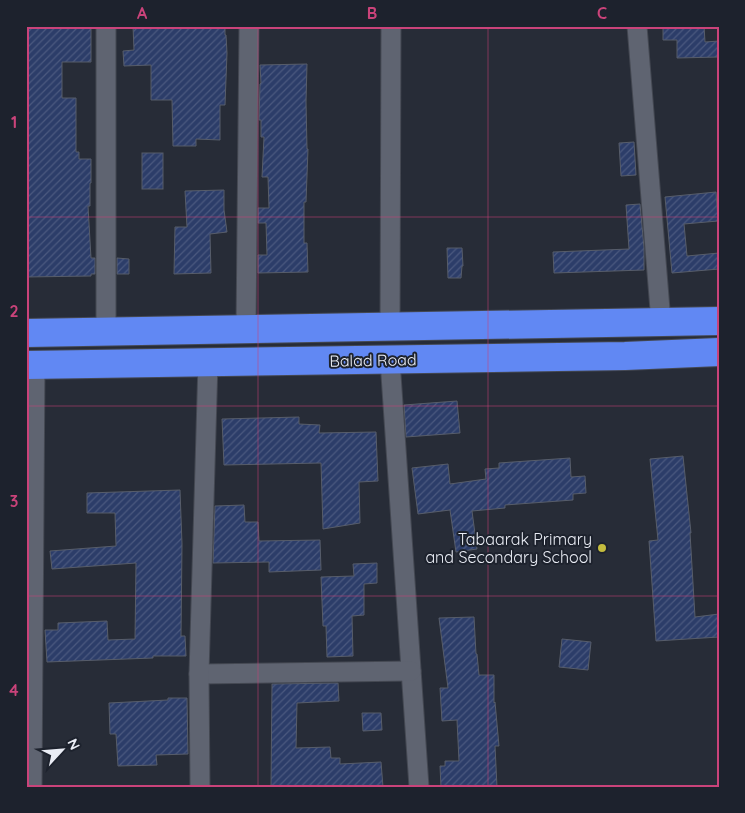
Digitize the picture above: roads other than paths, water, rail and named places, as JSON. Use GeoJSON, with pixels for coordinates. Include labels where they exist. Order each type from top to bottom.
{"type":"FeatureCollection","features":[{"type":"Feature","properties":{"kind":"highway","name":"Balad Road"},"geometry":{"type":"LineString","coordinates":[[26,333],[719,321]]}},
{"type":"Feature","properties":{"kind":"highway","name":"Balad Road"},"geometry":{"type":"LineString","coordinates":[[31,365],[625,356],[719,352]]}},
{"type":"Feature","properties":{"kind":"street"},"geometry":{"type":"LineString","coordinates":[[106,26],[106,332]]}},
{"type":"Feature","properties":{"kind":"street"},"geometry":{"type":"LineString","coordinates":[[246,328],[249,26]]}},
{"type":"Feature","properties":{"kind":"street"},"geometry":{"type":"LineString","coordinates":[[390,327],[391,26]]}},
{"type":"Feature","properties":{"kind":"street"},"geometry":{"type":"LineString","coordinates":[[637,26],[661,322]]}},
{"type":"Feature","properties":{"kind":"street"},"geometry":{"type":"LineString","coordinates":[[390,360],[419,787]]}},
{"type":"Feature","properties":{"kind":"street"},"geometry":{"type":"LineString","coordinates":[[200,787],[200,674],[208,362]]}},
{"type":"Feature","properties":{"kind":"street"},"geometry":{"type":"LineString","coordinates":[[31,365],[32,787]]}},
{"type":"Feature","properties":{"kind":"street"},"geometry":{"type":"LineString","coordinates":[[200,674],[411,670]]}},
{"type":"Feature","properties":{"kind":"place","name":"Tabaarak Primary and Secondary School"},"geometry":{"type":"Point","coordinates":[602,548]}}]}
